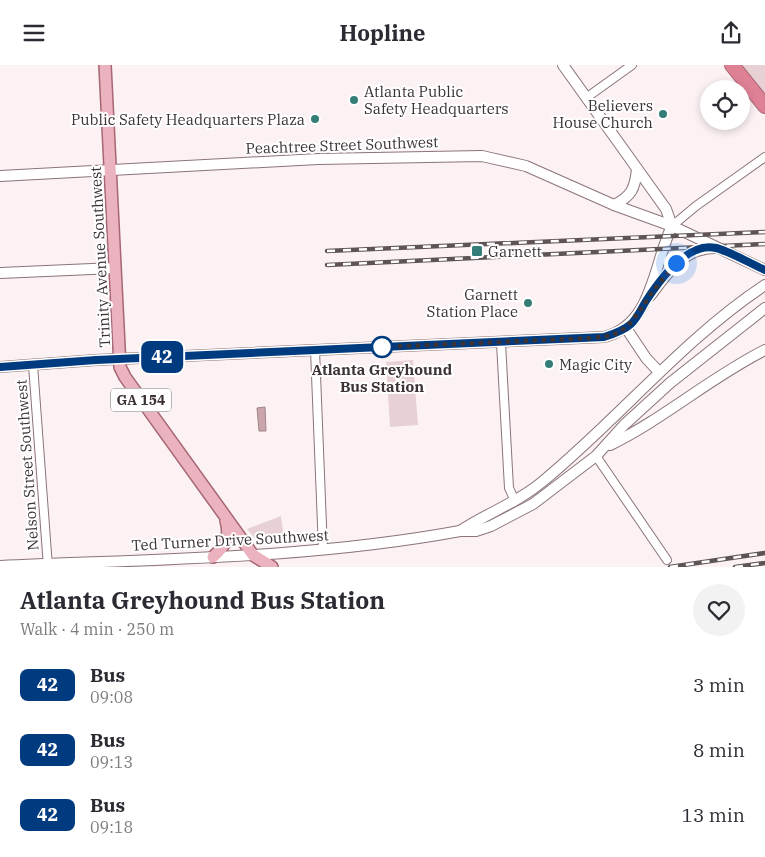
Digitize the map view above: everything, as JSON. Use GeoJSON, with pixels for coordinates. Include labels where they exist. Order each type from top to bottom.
{"type":"FeatureCollection","features":[{"type":"Feature","properties":{"kind":"highway"},"geometry":{"type":"LineString","coordinates":[[733,66],[765,106]]}},
{"type":"Feature","properties":{"kind":"main road","name":"Trinity Avenue Southwest"},"geometry":{"type":"LineString","coordinates":[[106,65],[120,359],[125,377],[253,555]]}},
{"type":"Feature","properties":{"kind":"main road"},"geometry":{"type":"LineString","coordinates":[[213,557],[229,537],[224,515]]}},
{"type":"Feature","properties":{"kind":"main road"},"geometry":{"type":"LineString","coordinates":[[253,555],[272,567]]}},
{"type":"Feature","properties":{"kind":"street"},"geometry":{"type":"LineString","coordinates":[[563,65],[666,209],[672,227]]}},
{"type":"Feature","properties":{"kind":"street"},"geometry":{"type":"LineString","coordinates":[[586,98],[632,65]]}},
{"type":"Feature","properties":{"kind":"street","name":"Peachtree Street Southwest"},"geometry":{"type":"LineString","coordinates":[[0,176],[318,159],[482,155],[526,166],[614,205],[672,227],[765,270]]}},
{"type":"Feature","properties":{"kind":"street"},"geometry":{"type":"LineString","coordinates":[[645,302],[664,243],[672,227],[696,206],[765,157]]}},
{"type":"Feature","properties":{"kind":"street"},"geometry":{"type":"LineString","coordinates":[[614,205],[628,199],[635,188],[637,169]]}},
{"type":"Feature","properties":{"kind":"street"},"geometry":{"type":"LineString","coordinates":[[0,367],[120,359],[604,337],[626,327],[636,318],[645,302],[676,263],[684,256],[704,248],[716,248]]}},
{"type":"Feature","properties":{"kind":"street"},"geometry":{"type":"LineString","coordinates":[[0,273],[115,268]]}},
{"type":"Feature","properties":{"kind":"street","name":"Ted Turner Drive Southwest"},"geometry":{"type":"LineString","coordinates":[[460,531],[515,501],[557,469],[659,372],[710,327],[765,285]]}},
{"type":"Feature","properties":{"kind":"street","name":"Ted Turner Drive Southwest"},"geometry":{"type":"LineString","coordinates":[[607,447],[624,425],[652,399],[698,359],[765,308]]}},
{"type":"Feature","properties":{"kind":"street"},"geometry":{"type":"LineString","coordinates":[[626,327],[646,358],[659,372]]}},
{"type":"Feature","properties":{"kind":"street"},"geometry":{"type":"LineString","coordinates":[[501,343],[509,488],[521,512]]}},
{"type":"Feature","properties":{"kind":"street"},"geometry":{"type":"LineString","coordinates":[[315,350],[323,550]]}},
{"type":"Feature","properties":{"kind":"street","name":"Ted Turner Drive Southwest"},"geometry":{"type":"LineString","coordinates":[[0,566],[213,557],[323,550],[460,531],[476,531],[491,527],[521,512],[607,447],[635,433],[731,369],[765,350]]}},
{"type":"Feature","properties":{"kind":"street","name":"Nelson Street Southwest"},"geometry":{"type":"LineString","coordinates":[[33,365],[48,565]]}},
{"type":"Feature","properties":{"kind":"street"},"geometry":{"type":"LineString","coordinates":[[596,456],[667,560]]}},
{"type":"Feature","properties":{"kind":"shaded area"},"geometry":{"type":"Polygon","coordinates":[[[740,65],[765,65],[765,98],[740,65]]]}},
{"type":"Feature","properties":{"kind":"shaded area"},"geometry":{"type":"Polygon","coordinates":[[[413,360],[418,425],[390,427],[386,362],[413,360]]]}},
{"type":"Feature","properties":{"kind":"shaded area"},"geometry":{"type":"Polygon","coordinates":[[[265,407],[266,431],[259,431],[257,408],[265,407]]]}},
{"type":"Feature","properties":{"kind":"shaded area"},"geometry":{"type":"Polygon","coordinates":[[[281,516],[284,539],[258,542],[247,529],[281,516]]]}},
{"type":"Feature","properties":{"kind":"railway"},"geometry":{"type":"LineString","coordinates":[[327,251],[765,232]]}},
{"type":"Feature","properties":{"kind":"railway"},"geometry":{"type":"LineString","coordinates":[[327,265],[765,244]]}},
{"type":"Feature","properties":{"kind":"railway"},"geometry":{"type":"LineString","coordinates":[[670,567],[765,553]]}},
{"type":"Feature","properties":{"kind":"railway"},"geometry":{"type":"LineString","coordinates":[[735,567],[765,563]]}},
{"type":"Feature","properties":{"kind":"bus line","name":"42"},"geometry":{"type":"LineString","coordinates":[[0,367],[96,360],[604,337],[620,332],[631,324],[645,302],[676,263],[690,253],[704,248],[716,248],[765,270]]}},
{"type":"Feature","properties":{"kind":"place","name":"Atlanta Public Safety Headquarters"},"geometry":{"type":"Point","coordinates":[354,100]}},
{"type":"Feature","properties":{"kind":"place","name":"Believers House Church"},"geometry":{"type":"Point","coordinates":[663,114]}},
{"type":"Feature","properties":{"kind":"place","name":"Public Safety Headquarters Plaza"},"geometry":{"type":"Point","coordinates":[315,119]}},
{"type":"Feature","properties":{"kind":"place","name":"Garnett"},"geometry":{"type":"Point","coordinates":[477,251]}},
{"type":"Feature","properties":{"kind":"place","name":"Garnett Station Place"},"geometry":{"type":"Point","coordinates":[528,303]}},
{"type":"Feature","properties":{"kind":"place","name":"Atlanta Greyhound Bus Station"},"geometry":{"type":"Point","coordinates":[382,347]}},
{"type":"Feature","properties":{"kind":"place","name":"Magic City"},"geometry":{"type":"Point","coordinates":[549,364]}},
{"type":"Feature","properties":{"kind":"route"},"geometry":{"type":"LineString","coordinates":[[382,347],[604,337],[620,332],[631,324],[645,302],[676,263]]}}]}
